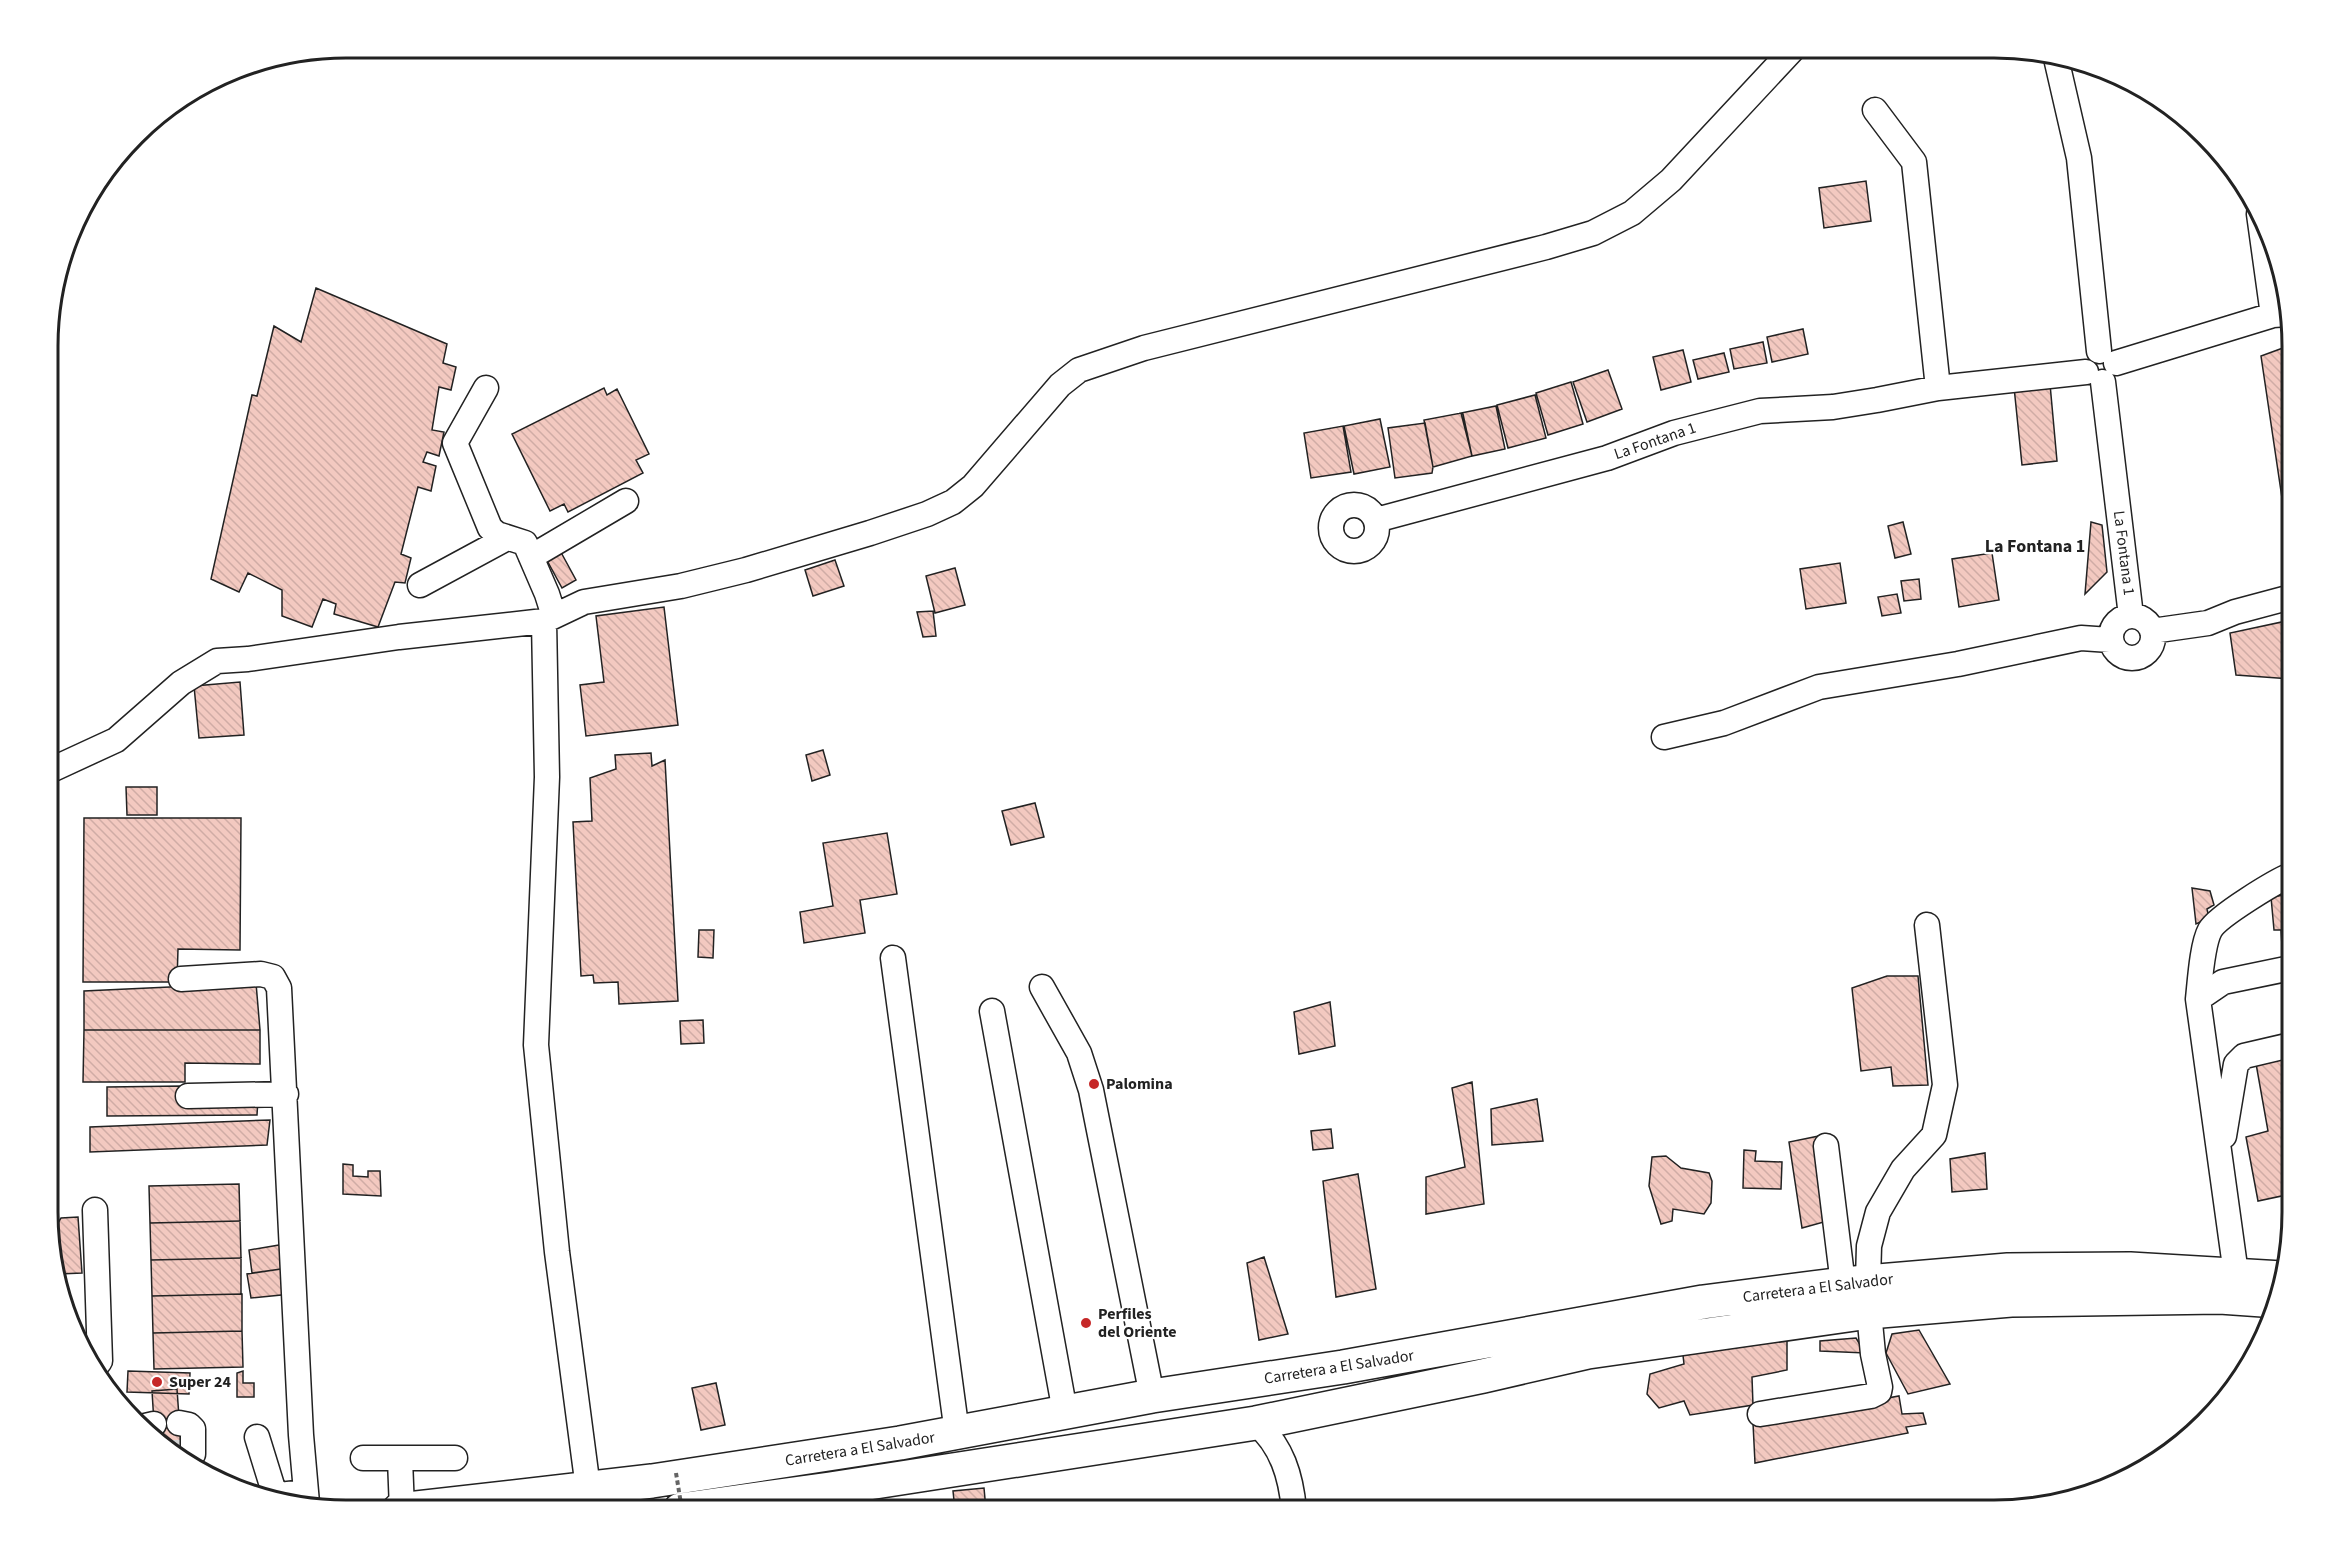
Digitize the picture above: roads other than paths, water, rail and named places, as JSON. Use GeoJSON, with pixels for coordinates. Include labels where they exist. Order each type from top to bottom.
{"type":"FeatureCollection","features":[{"type":"Feature","properties":{"kind":"highway","name":"Carretera a El Salvador"},"geometry":{"type":"LineString","coordinates":[[826,1500],[1061,1453],[1256,1423],[1483,1376],[1860,1292],[2008,1270],[2130,1269],[2258,1276]]}},
{"type":"Feature","properties":{"kind":"highway","name":"Carretera a El Salvador"},"geometry":{"type":"LineString","coordinates":[[485,1500],[676,1477],[957,1433],[1152,1396],[1354,1365],[1703,1302],[1860,1292],[2012,1300],[2220,1297],[2267,1300]]}},
{"type":"Feature","properties":{"kind":"highway"},"geometry":{"type":"LineString","coordinates":[[1061,1453],[1098,1437],[1213,1412],[1218,1407],[1211,1387]]}},
{"type":"Feature","properties":{"kind":"street"},"geometry":{"type":"LineString","coordinates":[[58,767],[116,740],[181,683],[217,661],[248,659],[399,637],[549,619],[584,602],[681,586],[811,552],[927,514],[953,502],[973,486],[1060,385],[1079,370],[1144,348],[1546,247],[1593,233],[1632,213],[1671,180],[1785,58]]}},
{"type":"Feature","properties":{"kind":"street","name":"La Fontana 1"},"geometry":{"type":"LineString","coordinates":[[2058,66],[2079,158],[2131,616]]}},
{"type":"Feature","properties":{"kind":"street","name":"La Fontana 1"},"geometry":{"type":"LineString","coordinates":[[2073,70],[2093,157],[2098,199],[2089,252]]}},
{"type":"Feature","properties":{"kind":"street"},"geometry":{"type":"LineString","coordinates":[[1875,110],[1914,162],[1938,388]]}},
{"type":"Feature","properties":{"kind":"street","name":"La Fontana 1"},"geometry":{"type":"LineString","coordinates":[[2271,269],[2277,297]]}},
{"type":"Feature","properties":{"kind":"street","name":"La Fontana 1"},"geometry":{"type":"LineString","coordinates":[[1376,520],[1607,458],[1718,420],[1760,411],[1866,402],[1938,388],[2101,367],[2280,315]]}},
{"type":"Feature","properties":{"kind":"street"},"geometry":{"type":"LineString","coordinates":[[486,388],[455,443],[490,528],[497,534],[525,543],[549,619],[547,777],[536,1045],[558,1252],[588,1488]]}},
{"type":"Feature","properties":{"kind":"street"},"geometry":{"type":"LineString","coordinates":[[531,557],[626,501]]}},
{"type":"Feature","properties":{"kind":"street"},"geometry":{"type":"LineString","coordinates":[[420,585],[507,538]]}},
{"type":"Feature","properties":{"kind":"street"},"geometry":{"type":"LineString","coordinates":[[2152,631],[2208,623],[2235,612],[2282,599]]}},
{"type":"Feature","properties":{"kind":"street"},"geometry":{"type":"LineString","coordinates":[[2131,616],[2144,620],[2152,631],[2152,645],[2148,651],[2137,658],[2123,656],[2117,652],[2110,639],[2113,626],[2124,617],[2131,616]]}},
{"type":"Feature","properties":{"kind":"street"},"geometry":{"type":"LineString","coordinates":[[1664,737],[1724,723],[1819,687],[1958,664],[2081,638],[2110,639]]}},
{"type":"Feature","properties":{"kind":"street"},"geometry":{"type":"LineString","coordinates":[[2276,1266],[2258,1276],[2220,1159],[2198,999],[2201,967],[2210,930],[2230,912],[2282,880]]}},
{"type":"Feature","properties":{"kind":"street"},"geometry":{"type":"LineString","coordinates":[[1860,1292],[1878,1212],[1903,1169],[1934,1136],[1945,1085],[1927,925]]}},
{"type":"Feature","properties":{"kind":"street"},"geometry":{"type":"LineString","coordinates":[[893,958],[957,1433]]}},
{"type":"Feature","properties":{"kind":"street"},"geometry":{"type":"LineString","coordinates":[[2198,999],[2223,982],[2282,970]]}},
{"type":"Feature","properties":{"kind":"street"},"geometry":{"type":"LineString","coordinates":[[181,979],[261,974],[273,977],[279,988],[301,1435],[307,1497]]}},
{"type":"Feature","properties":{"kind":"street"},"geometry":{"type":"LineString","coordinates":[[1042,987],[1079,1053],[1091,1090],[1152,1396]]}},
{"type":"Feature","properties":{"kind":"street"},"geometry":{"type":"LineString","coordinates":[[992,1011],[1065,1412]]}},
{"type":"Feature","properties":{"kind":"street"},"geometry":{"type":"LineString","coordinates":[[2220,1159],[2236,1064],[2244,1056],[2282,1047]]}},
{"type":"Feature","properties":{"kind":"street"},"geometry":{"type":"LineString","coordinates":[[188,1096],[286,1094]]}},
{"type":"Feature","properties":{"kind":"street"},"geometry":{"type":"LineString","coordinates":[[1760,1414],[1871,1396],[1879,1392],[1874,1354],[1826,1146]]}},
{"type":"Feature","properties":{"kind":"street"},"geometry":{"type":"LineString","coordinates":[[95,1210],[100,1359]]}},
{"type":"Feature","properties":{"kind":"street"},"geometry":{"type":"LineString","coordinates":[[179,1423],[189,1425],[193,1429],[192,1454]]}},
{"type":"Feature","properties":{"kind":"street"},"geometry":{"type":"LineString","coordinates":[[1256,1423],[1272,1440],[1281,1457],[1291,1482],[1293,1500]]}},
{"type":"Feature","properties":{"kind":"street"},"geometry":{"type":"LineString","coordinates":[[257,1437],[273,1490]]}},
{"type":"Feature","properties":{"kind":"street"},"geometry":{"type":"LineString","coordinates":[[363,1458],[455,1458]]}},
{"type":"Feature","properties":{"kind":"street"},"geometry":{"type":"LineString","coordinates":[[400,1459],[400,1500]]}},
{"type":"Feature","properties":{"kind":"place","name":"Palomina"},"geometry":{"type":"Point","coordinates":[1094,1084]}},
{"type":"Feature","properties":{"kind":"place","name":"Perfiles del Oriente"},"geometry":{"type":"Point","coordinates":[1086,1323]}},
{"type":"Feature","properties":{"kind":"place","name":"Super 24"},"geometry":{"type":"Point","coordinates":[157,1382]}},
{"type":"Feature","properties":{"kind":"district","name":"La Fontana 1"},"geometry":{"type":"Point","coordinates":[2035,546]}}]}
